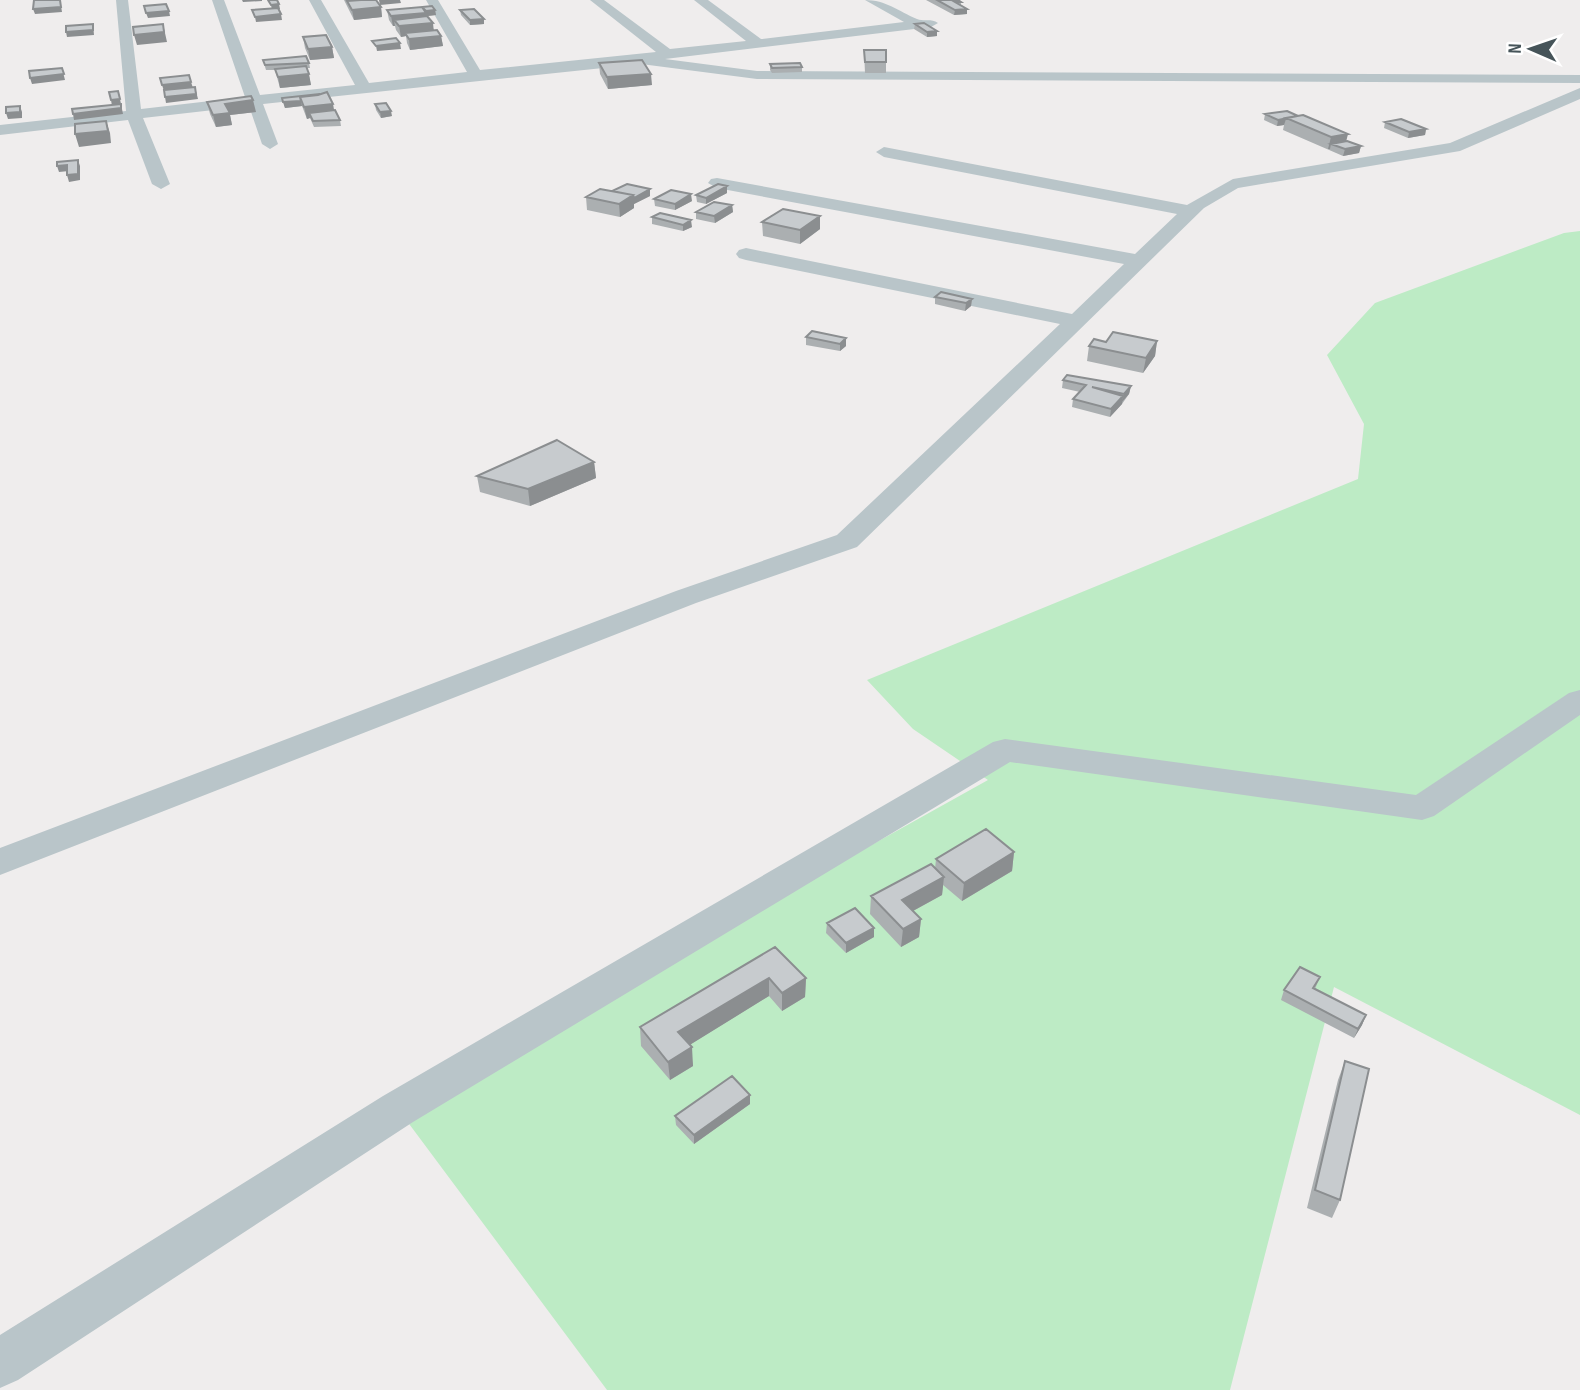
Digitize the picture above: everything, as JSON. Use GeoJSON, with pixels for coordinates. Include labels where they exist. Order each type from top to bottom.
{"type":"FeatureCollection","features":[{"type":"Feature","properties":{"kind":"street"},"geometry":{"type":"LineString","coordinates":[[122,0],[134,115],[161,184]]}},
{"type":"Feature","properties":{"kind":"street"},"geometry":{"type":"LineString","coordinates":[[218,0],[270,144]]}},
{"type":"Feature","properties":{"kind":"street"},"geometry":{"type":"LineString","coordinates":[[315,0],[364,88]]}},
{"type":"Feature","properties":{"kind":"street"},"geometry":{"type":"LineString","coordinates":[[432,0],[476,75]]}},
{"type":"Feature","properties":{"kind":"street"},"geometry":{"type":"LineString","coordinates":[[596,0],[667,54]]}},
{"type":"Feature","properties":{"kind":"street"},"geometry":{"type":"LineString","coordinates":[[701,0],[758,43]]}},
{"type":"Feature","properties":{"kind":"street"},"geometry":{"type":"LineString","coordinates":[[0,130],[476,75],[642,60],[667,54],[924,24],[871,0]]}},
{"type":"Feature","properties":{"kind":"street"},"geometry":{"type":"LineString","coordinates":[[642,60],[757,75],[1580,79]]}},
{"type":"Feature","properties":{"kind":"street"},"geometry":{"type":"LineString","coordinates":[[0,862],[673,602],[847,541],[1192,211],[1233,184],[1454,147],[1580,93]]}},
{"type":"Feature","properties":{"kind":"street"},"geometry":{"type":"LineString","coordinates":[[884,152],[1192,211]]}},
{"type":"Feature","properties":{"kind":"street"},"geometry":{"type":"LineString","coordinates":[[717,183],[1140,261]]}},
{"type":"Feature","properties":{"kind":"street"},"geometry":{"type":"LineString","coordinates":[[746,254],[1076,321]]}},
{"type":"Feature","properties":{"kind":"street"},"geometry":{"type":"LineString","coordinates":[[0,1363],[398,1109],[1006,750],[1422,808],[1580,700]]}},
{"type":"Feature","properties":{"kind":"green space"},"geometry":{"type":"Polygon","coordinates":[[[1580,231],[1580,1115],[1334,987],[1230,1390],[607,1390],[398,1109],[988,780],[913,729],[867,680],[1358,479],[1364,424],[1327,355],[1375,303],[1564,233],[1580,231]]]}},
{"type":"Feature","properties":{"kind":"building"},"geometry":{"type":"Polygon","coordinates":[[[34,0],[60,0],[61,7],[33,9],[34,0]]]}},
{"type":"Feature","properties":{"kind":"building"},"geometry":{"type":"Polygon","coordinates":[[[268,0],[277,0],[279,4],[271,5],[268,0]]]}},
{"type":"Feature","properties":{"kind":"building"},"geometry":{"type":"Polygon","coordinates":[[[376,0],[381,7],[352,10],[347,1],[376,0]]]}},
{"type":"Feature","properties":{"kind":"building"},"geometry":{"type":"Polygon","coordinates":[[[937,0],[958,0],[961,2],[955,2],[967,9],[955,10],[937,0]]]}},
{"type":"Feature","properties":{"kind":"building"},"geometry":{"type":"Polygon","coordinates":[[[166,4],[169,11],[146,13],[144,6],[166,4]]]}},
{"type":"Feature","properties":{"kind":"building"},"geometry":{"type":"Polygon","coordinates":[[[432,6],[435,10],[426,11],[422,7],[432,6]]]}},
{"type":"Feature","properties":{"kind":"building"},"geometry":{"type":"Polygon","coordinates":[[[422,7],[426,13],[391,16],[387,10],[422,7]]]}},
{"type":"Feature","properties":{"kind":"building"},"geometry":{"type":"Polygon","coordinates":[[[278,8],[281,14],[255,17],[252,10],[278,8]]]}},
{"type":"Feature","properties":{"kind":"building"},"geometry":{"type":"Polygon","coordinates":[[[474,9],[484,19],[470,20],[460,10],[474,9]]]}},
{"type":"Feature","properties":{"kind":"building"},"geometry":{"type":"Polygon","coordinates":[[[427,16],[433,23],[399,26],[394,20],[427,16]]]}},
{"type":"Feature","properties":{"kind":"building"},"geometry":{"type":"Polygon","coordinates":[[[924,23],[937,31],[927,32],[915,24],[924,23]]]}},
{"type":"Feature","properties":{"kind":"building"},"geometry":{"type":"Polygon","coordinates":[[[93,24],[93,30],[66,32],[66,26],[93,24]]]}},
{"type":"Feature","properties":{"kind":"building"},"geometry":{"type":"Polygon","coordinates":[[[163,24],[164,32],[134,35],[133,27],[163,24]]]}},
{"type":"Feature","properties":{"kind":"building"},"geometry":{"type":"Polygon","coordinates":[[[437,30],[441,36],[409,39],[405,33],[437,30]]]}},
{"type":"Feature","properties":{"kind":"building"},"geometry":{"type":"Polygon","coordinates":[[[326,35],[332,47],[308,49],[303,37],[326,35]]]}},
{"type":"Feature","properties":{"kind":"building"},"geometry":{"type":"Polygon","coordinates":[[[396,38],[400,43],[376,46],[372,41],[396,38]]]}},
{"type":"Feature","properties":{"kind":"building"},"geometry":{"type":"Polygon","coordinates":[[[864,50],[886,50],[886,62],[865,62],[864,50]]]}},
{"type":"Feature","properties":{"kind":"building"},"geometry":{"type":"Polygon","coordinates":[[[306,56],[309,63],[265,65],[263,60],[306,56]]]}},
{"type":"Feature","properties":{"kind":"building"},"geometry":{"type":"Polygon","coordinates":[[[642,60],[651,74],[607,77],[599,63],[642,60]]]}},
{"type":"Feature","properties":{"kind":"building"},"geometry":{"type":"Polygon","coordinates":[[[800,63],[802,67],[772,68],[770,64],[800,63]]]}},
{"type":"Feature","properties":{"kind":"building"},"geometry":{"type":"Polygon","coordinates":[[[306,66],[309,74],[278,77],[275,69],[306,66]]]}},
{"type":"Feature","properties":{"kind":"building"},"geometry":{"type":"Polygon","coordinates":[[[62,68],[64,74],[30,78],[29,71],[62,68]]]}},
{"type":"Feature","properties":{"kind":"building"},"geometry":{"type":"Polygon","coordinates":[[[189,75],[191,82],[162,85],[160,78],[189,75]]]}},
{"type":"Feature","properties":{"kind":"building"},"geometry":{"type":"Polygon","coordinates":[[[195,87],[196,94],[165,97],[164,90],[195,87]]]}},
{"type":"Feature","properties":{"kind":"building"},"geometry":{"type":"Polygon","coordinates":[[[118,91],[120,99],[111,100],[109,92],[118,91]]]}},
{"type":"Feature","properties":{"kind":"building"},"geometry":{"type":"Polygon","coordinates":[[[327,92],[333,104],[304,107],[300,97],[318,95],[327,92]]]}},
{"type":"Feature","properties":{"kind":"building"},"geometry":{"type":"Polygon","coordinates":[[[320,94],[300,97],[301,101],[283,102],[282,98],[320,94]]]}},
{"type":"Feature","properties":{"kind":"building"},"geometry":{"type":"Polygon","coordinates":[[[251,96],[253,100],[225,104],[230,113],[213,115],[207,102],[251,96]]]}},
{"type":"Feature","properties":{"kind":"building"},"geometry":{"type":"Polygon","coordinates":[[[386,103],[391,111],[380,112],[375,104],[386,103]]]}},
{"type":"Feature","properties":{"kind":"building"},"geometry":{"type":"Polygon","coordinates":[[[121,104],[121,108],[73,114],[72,109],[121,104]]]}},
{"type":"Feature","properties":{"kind":"building"},"geometry":{"type":"Polygon","coordinates":[[[20,106],[20,112],[6,113],[6,107],[20,106]]]}},
{"type":"Feature","properties":{"kind":"building"},"geometry":{"type":"Polygon","coordinates":[[[335,110],[340,120],[313,121],[309,113],[335,110]]]}},
{"type":"Feature","properties":{"kind":"building"},"geometry":{"type":"Polygon","coordinates":[[[1287,111],[1298,116],[1278,120],[1265,114],[1287,111]]]}},
{"type":"Feature","properties":{"kind":"building"},"geometry":{"type":"Polygon","coordinates":[[[1303,115],[1348,134],[1331,137],[1286,118],[1303,115]]]}},
{"type":"Feature","properties":{"kind":"building"},"geometry":{"type":"Polygon","coordinates":[[[1401,119],[1426,129],[1409,132],[1385,122],[1401,119]]]}},
{"type":"Feature","properties":{"kind":"building"},"geometry":{"type":"Polygon","coordinates":[[[106,121],[108,131],[75,134],[75,124],[106,121]]]}},
{"type":"Feature","properties":{"kind":"building"},"geometry":{"type":"Polygon","coordinates":[[[1347,141],[1361,146],[1345,149],[1331,144],[1347,141]]]}},
{"type":"Feature","properties":{"kind":"building"},"geometry":{"type":"Polygon","coordinates":[[[78,160],[78,174],[67,175],[67,165],[57,166],[57,162],[78,160]]]}},
{"type":"Feature","properties":{"kind":"building"},"geometry":{"type":"Polygon","coordinates":[[[627,184],[650,189],[634,198],[633,195],[612,191],[627,184]]]}},
{"type":"Feature","properties":{"kind":"building"},"geometry":{"type":"Polygon","coordinates":[[[718,184],[727,186],[706,198],[696,195],[718,184]]]}},
{"type":"Feature","properties":{"kind":"building"},"geometry":{"type":"Polygon","coordinates":[[[600,189],[633,195],[619,204],[586,197],[600,189]]]}},
{"type":"Feature","properties":{"kind":"building"},"geometry":{"type":"Polygon","coordinates":[[[671,190],[691,194],[675,204],[654,199],[671,190]]]}},
{"type":"Feature","properties":{"kind":"building"},"geometry":{"type":"Polygon","coordinates":[[[714,202],[732,205],[714,216],[696,212],[714,202]]]}},
{"type":"Feature","properties":{"kind":"building"},"geometry":{"type":"Polygon","coordinates":[[[783,209],[820,216],[800,230],[762,222],[783,209]]]}},
{"type":"Feature","properties":{"kind":"building"},"geometry":{"type":"Polygon","coordinates":[[[660,213],[691,220],[683,225],[652,217],[660,213]]]}},
{"type":"Feature","properties":{"kind":"building"},"geometry":{"type":"Polygon","coordinates":[[[941,292],[972,299],[966,303],[935,297],[941,292]]]}},
{"type":"Feature","properties":{"kind":"building"},"geometry":{"type":"Polygon","coordinates":[[[812,331],[846,338],[840,344],[806,337],[812,331]]]}},
{"type":"Feature","properties":{"kind":"building"},"geometry":{"type":"Polygon","coordinates":[[[1113,332],[1157,341],[1146,358],[1089,346],[1094,339],[1106,342],[1113,332]]]}},
{"type":"Feature","properties":{"kind":"building"},"geometry":{"type":"Polygon","coordinates":[[[1067,375],[1131,386],[1124,394],[1092,387],[1123,396],[1111,409],[1073,399],[1086,385],[1063,380],[1067,375]]]}},
{"type":"Feature","properties":{"kind":"building"},"geometry":{"type":"Polygon","coordinates":[[[557,440],[594,462],[528,489],[477,476],[557,440]]]}},
{"type":"Feature","properties":{"kind":"building"},"geometry":{"type":"Polygon","coordinates":[[[986,829],[1014,852],[964,883],[936,859],[986,829]]]}},
{"type":"Feature","properties":{"kind":"building"},"geometry":{"type":"Polygon","coordinates":[[[931,864],[944,877],[902,900],[921,919],[903,929],[871,896],[931,864]]]}},
{"type":"Feature","properties":{"kind":"building"},"geometry":{"type":"Polygon","coordinates":[[[855,908],[874,928],[846,943],[827,923],[855,908]]]}},
{"type":"Feature","properties":{"kind":"building"},"geometry":{"type":"Polygon","coordinates":[[[775,947],[806,978],[782,993],[769,978],[678,1032],[692,1047],[668,1062],[640,1027],[775,947]]]}},
{"type":"Feature","properties":{"kind":"building"},"geometry":{"type":"Polygon","coordinates":[[[1300,967],[1320,977],[1313,988],[1366,1015],[1358,1029],[1284,990],[1300,967]]]}},
{"type":"Feature","properties":{"kind":"building"},"geometry":{"type":"Polygon","coordinates":[[[1345,1061],[1369,1069],[1340,1200],[1315,1190],[1345,1061]]]}},
{"type":"Feature","properties":{"kind":"building"},"geometry":{"type":"Polygon","coordinates":[[[732,1076],[750,1095],[694,1135],[675,1116],[732,1076]]]}}]}
